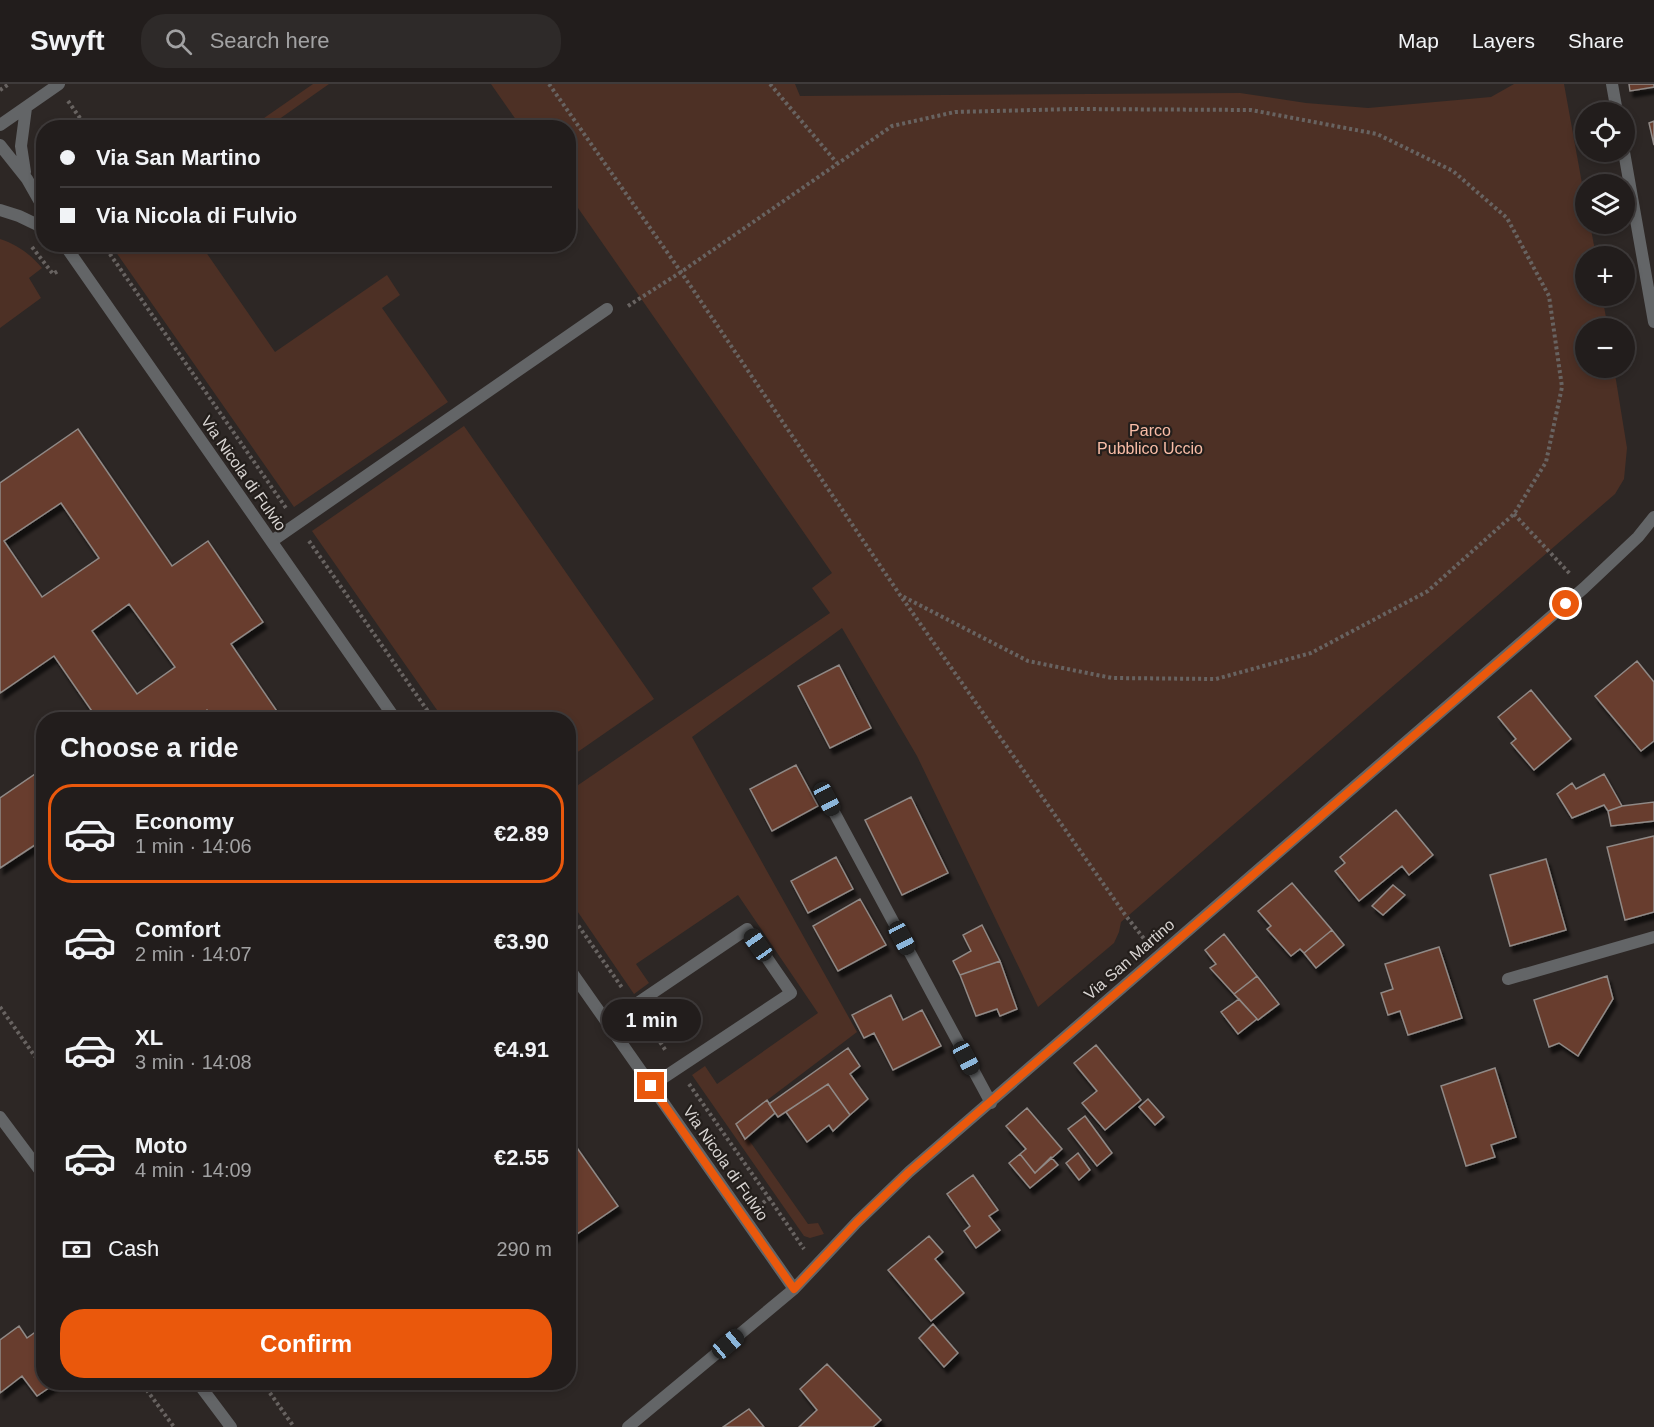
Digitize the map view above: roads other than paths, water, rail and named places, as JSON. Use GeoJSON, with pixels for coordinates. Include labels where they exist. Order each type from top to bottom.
{"type":"FeatureCollection","features":[{"type":"Feature","properties":{"kind":"street"},"geometry":{"type":"LineString","coordinates":[[0,126],[59,84]]}},
{"type":"Feature","properties":{"kind":"street"},"geometry":{"type":"LineString","coordinates":[[1612,84],[1615,102]]}},
{"type":"Feature","properties":{"kind":"street"},"geometry":{"type":"LineString","coordinates":[[26,108],[21,146],[27,179]]}},
{"type":"Feature","properties":{"kind":"street"},"geometry":{"type":"LineString","coordinates":[[0,145],[27,179],[36,195]]}},
{"type":"Feature","properties":{"kind":"street"},"geometry":{"type":"LineString","coordinates":[[1626,162],[1654,322]]}},
{"type":"Feature","properties":{"kind":"street"},"geometry":{"type":"LineString","coordinates":[[3,210],[36,224]]}},
{"type":"Feature","properties":{"kind":"street","name":"Via Nicola di Fulvio"},"geometry":{"type":"LineString","coordinates":[[70,252],[390,712]]}},
{"type":"Feature","properties":{"kind":"street"},"geometry":{"type":"LineString","coordinates":[[272,542],[607,309]]}},
{"type":"Feature","properties":{"kind":"street","name":"Via San Martino"},"geometry":{"type":"LineString","coordinates":[[628,1427],[794,1289],[857,1222],[909,1172],[1584,588],[1638,537],[1654,517]]}},
{"type":"Feature","properties":{"kind":"street"},"geometry":{"type":"LineString","coordinates":[[827,799],[991,1103]]}},
{"type":"Feature","properties":{"kind":"street"},"geometry":{"type":"LineString","coordinates":[[608,1023],[747,929],[790,993],[651,1086]]}},
{"type":"Feature","properties":{"kind":"street"},"geometry":{"type":"LineString","coordinates":[[1508,979],[1654,937]]}},
{"type":"Feature","properties":{"kind":"street","name":"Via Nicola di Fulvio"},"geometry":{"type":"LineString","coordinates":[[576,978],[794,1289]]}},
{"type":"Feature","properties":{"kind":"street"},"geometry":{"type":"LineString","coordinates":[[0,1118],[36,1165]]}},
{"type":"Feature","properties":{"kind":"street"},"geometry":{"type":"LineString","coordinates":[[203,1390],[231,1427]]}},
{"type":"Feature","properties":{"kind":"park label","name":"Parco Pubblico Uccio"},"geometry":{"type":"Point","coordinates":[1150,439]}}]}
